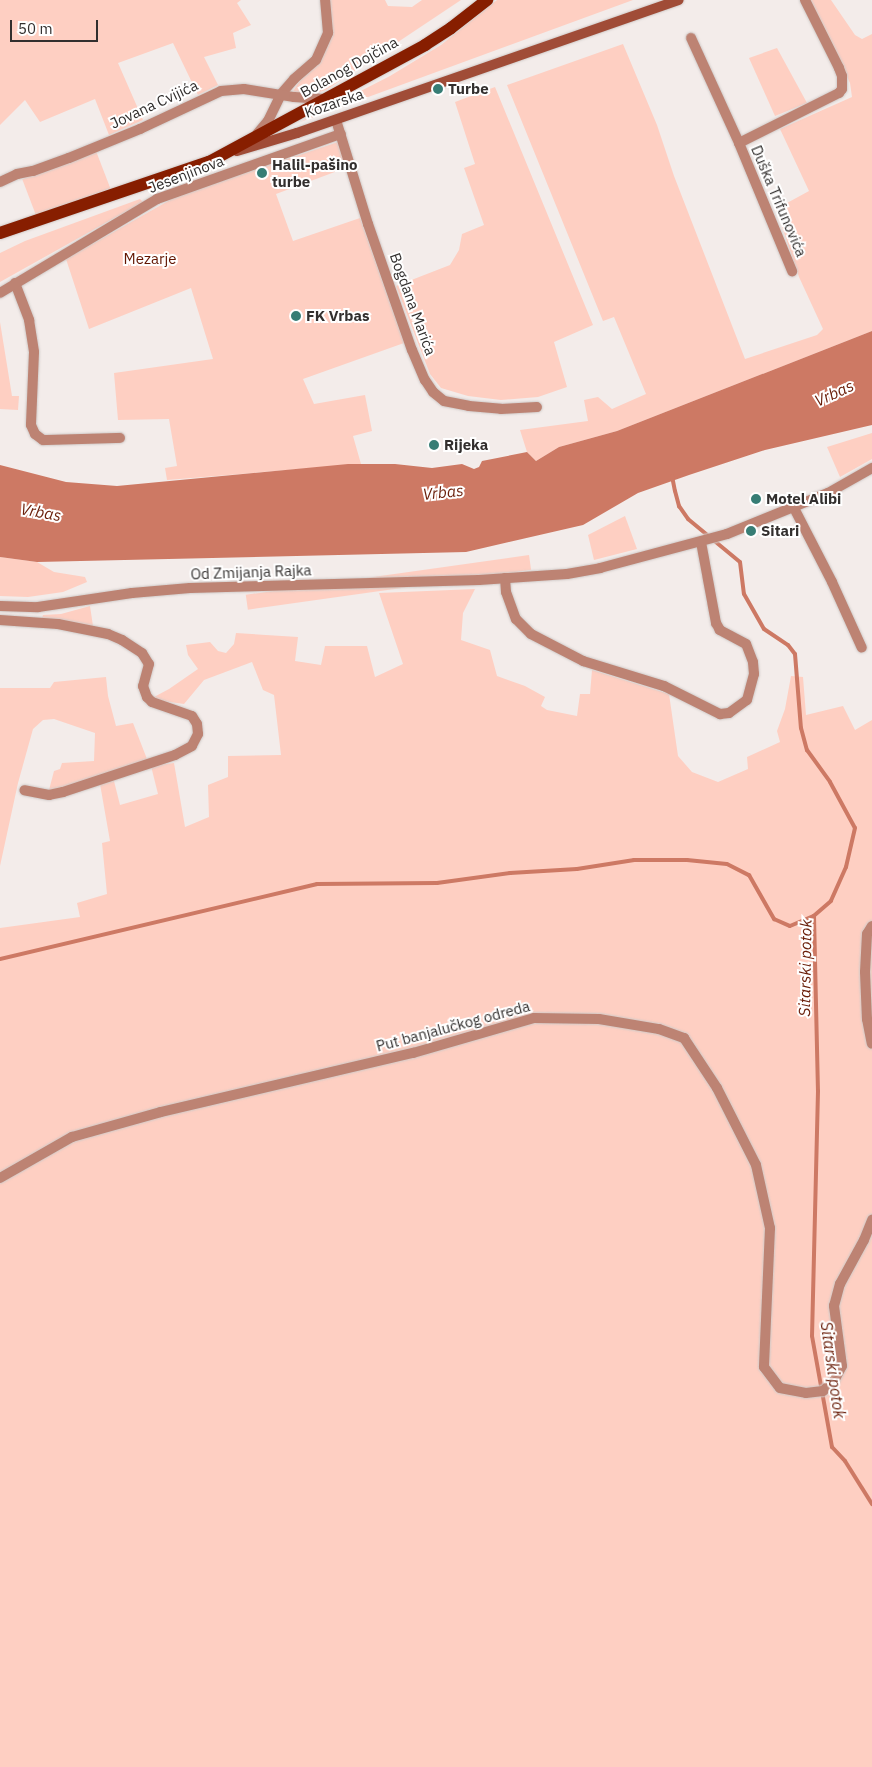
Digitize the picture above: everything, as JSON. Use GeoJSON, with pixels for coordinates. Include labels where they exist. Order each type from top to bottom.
{"type":"FeatureCollection","features":[{"type":"Feature","properties":{"kind":"main road","name":"Bolanog Dojčina"},"geometry":{"type":"LineString","coordinates":[[222,156],[438,37],[487,0]]}},
{"type":"Feature","properties":{"kind":"main road","name":"Kozarska"},"geometry":{"type":"LineString","coordinates":[[0,233],[188,171],[222,156],[336,120],[678,0]]}},
{"type":"Feature","properties":{"kind":"street"},"geometry":{"type":"LineString","coordinates":[[252,138],[268,121],[282,94],[294,79],[316,60],[328,33],[325,0]]}},
{"type":"Feature","properties":{"kind":"street","name":"Duška Trifunovića"},"geometry":{"type":"LineString","coordinates":[[739,143],[842,90],[842,76],[839,68],[804,0]]}},
{"type":"Feature","properties":{"kind":"street","name":"Duška Trifunovića"},"geometry":{"type":"LineString","coordinates":[[691,38],[739,143],[792,271]]}},
{"type":"Feature","properties":{"kind":"street","name":"Jovana Cvijića"},"geometry":{"type":"LineString","coordinates":[[0,182],[17,174],[33,171],[69,158],[220,91],[234,89],[282,94],[307,99],[327,99]]}},
{"type":"Feature","properties":{"kind":"street","name":"Bogdana Marića"},"geometry":{"type":"LineString","coordinates":[[336,120],[368,224],[412,350],[425,380],[433,392],[444,401],[468,406],[501,409],[538,407]]}},
{"type":"Feature","properties":{"kind":"street","name":"Jesenjinova"},"geometry":{"type":"LineString","coordinates":[[0,293],[157,200],[341,134]]}},
{"type":"Feature","properties":{"kind":"street"},"geometry":{"type":"LineString","coordinates":[[15,283],[29,320],[34,352],[31,425],[35,434],[43,440],[120,438]]}},
{"type":"Feature","properties":{"kind":"street","name":"Od Zmijanja Rajka"},"geometry":{"type":"LineString","coordinates":[[0,606],[38,607],[132,593],[190,588],[505,578],[567,574],[600,568],[727,534],[828,493],[872,468]]}},
{"type":"Feature","properties":{"kind":"street"},"geometry":{"type":"LineString","coordinates":[[794,508],[832,582],[862,648]]}},
{"type":"Feature","properties":{"kind":"street"},"geometry":{"type":"LineString","coordinates":[[505,578],[506,592],[514,614],[521,626],[531,634],[583,661],[670,689],[720,714],[729,713],[747,700],[754,674],[753,662],[746,644],[720,630],[716,623],[701,542]]}},
{"type":"Feature","properties":{"kind":"street"},"geometry":{"type":"LineString","coordinates":[[0,620],[58,624],[108,634],[122,640],[142,653],[150,664],[143,686],[147,697],[152,702],[192,716],[197,724],[198,734],[192,746],[175,755],[63,792],[49,795],[24,790]]}},
{"type":"Feature","properties":{"kind":"street"},"geometry":{"type":"LineString","coordinates":[[872,926],[867,934],[865,972],[867,1019],[872,1044]]}},
{"type":"Feature","properties":{"kind":"street","name":"Put banjalučkog odreda"},"geometry":{"type":"LineString","coordinates":[[0,1178],[72,1137],[161,1112],[413,1053],[534,1018],[599,1019],[659,1029],[684,1038],[717,1088],[756,1164],[770,1228],[764,1367],[780,1388],[806,1393],[823,1391],[834,1381],[842,1366],[834,1306],[840,1284],[864,1240],[872,1220]]}},
{"type":"Feature","properties":{"kind":"green space"},"geometry":{"type":"Polygon","coordinates":[[[0,0],[241,0],[237,3],[251,25],[233,33],[236,48],[204,57],[218,85],[198,95],[173,43],[118,63],[143,120],[109,135],[95,99],[40,122],[25,100],[0,125],[0,0]]]}},
{"type":"Feature","properties":{"kind":"green space"},"geometry":{"type":"Polygon","coordinates":[[[328,0],[385,0],[388,6],[412,7],[422,0],[461,0],[326,90],[313,94],[292,93],[299,82],[320,62],[328,0]]]}},
{"type":"Feature","properties":{"kind":"green space"},"geometry":{"type":"Polygon","coordinates":[[[497,0],[633,0],[300,122],[390,76],[441,45],[497,0]]]}},
{"type":"Feature","properties":{"kind":"green space"},"geometry":{"type":"Polygon","coordinates":[[[810,0],[831,0],[855,35],[862,39],[872,34],[872,331],[617,431],[559,447],[536,461],[527,452],[520,430],[588,421],[584,400],[598,397],[612,409],[646,394],[614,317],[603,321],[507,85],[623,44],[657,125],[674,176],[745,359],[817,335],[823,329],[799,277],[776,209],[809,191],[780,129],[852,97],[850,83],[810,0]]]}},
{"type":"Feature","properties":{"kind":"green space"},"geometry":{"type":"Polygon","coordinates":[[[777,48],[807,103],[775,116],[749,58],[777,48]]]}},
{"type":"Feature","properties":{"kind":"green space"},"geometry":{"type":"Polygon","coordinates":[[[495,87],[593,325],[554,342],[567,387],[538,397],[501,400],[468,396],[441,388],[430,374],[396,286],[450,265],[459,250],[462,234],[484,225],[464,168],[475,164],[455,102],[495,87]]]}},
{"type":"Feature","properties":{"kind":"green space","name":"Mezarje"},"geometry":{"type":"Polygon","coordinates":[[[338,142],[348,167],[276,194],[293,241],[360,218],[404,343],[303,379],[314,404],[365,395],[372,431],[353,436],[361,464],[167,480],[165,468],[177,466],[169,419],[118,420],[114,373],[213,359],[191,288],[89,329],[66,259],[177,196],[338,142]]]}},
{"type":"Feature","properties":{"kind":"green space"},"geometry":{"type":"Polygon","coordinates":[[[96,151],[110,188],[37,217],[22,179],[96,151]]]}},
{"type":"Feature","properties":{"kind":"green space"},"geometry":{"type":"Polygon","coordinates":[[[140,199],[143,202],[0,282],[0,253],[25,241],[140,199]]]}},
{"type":"Feature","properties":{"kind":"green space"},"geometry":{"type":"Polygon","coordinates":[[[0,322],[12,396],[19,396],[18,410],[0,409],[0,322]]]}},
{"type":"Feature","properties":{"kind":"green space"},"geometry":{"type":"Polygon","coordinates":[[[872,433],[872,459],[840,477],[827,447],[872,433]]]}},
{"type":"Feature","properties":{"kind":"green space"},"geometry":{"type":"Polygon","coordinates":[[[625,516],[637,549],[594,560],[588,535],[625,516]]]}},
{"type":"Feature","properties":{"kind":"green space"},"geometry":{"type":"Polygon","coordinates":[[[529,555],[531,570],[248,610],[246,595],[529,555]]]}},
{"type":"Feature","properties":{"kind":"green space"},"geometry":{"type":"Polygon","coordinates":[[[0,557],[37,562],[54,572],[85,577],[87,582],[63,592],[28,597],[0,596],[0,557]]]}},
{"type":"Feature","properties":{"kind":"green space"},"geometry":{"type":"Polygon","coordinates":[[[475,589],[463,613],[461,640],[490,650],[497,676],[525,686],[545,697],[541,706],[547,710],[577,716],[580,694],[590,694],[592,670],[669,694],[678,756],[692,772],[718,782],[748,769],[747,757],[780,742],[777,731],[785,709],[791,676],[803,677],[806,715],[843,706],[855,730],[872,720],[872,1767],[0,1767],[0,928],[80,917],[77,903],[107,894],[102,843],[110,841],[100,784],[114,781],[120,805],[158,794],[151,766],[174,763],[185,827],[209,817],[208,785],[228,777],[228,756],[281,755],[274,695],[263,690],[252,662],[204,680],[184,704],[163,701],[154,697],[198,669],[188,655],[186,645],[210,642],[218,651],[226,653],[234,644],[236,633],[298,637],[295,661],[321,665],[325,646],[367,646],[375,677],[403,664],[379,593],[475,589]]]}},
{"type":"Feature","properties":{"kind":"green space"},"geometry":{"type":"Polygon","coordinates":[[[90,606],[93,626],[42,618],[43,615],[61,614],[90,606]]]}},
{"type":"Feature","properties":{"kind":"green space"},"geometry":{"type":"Polygon","coordinates":[[[106,677],[108,696],[116,726],[133,723],[147,759],[70,788],[49,790],[54,771],[60,769],[62,763],[94,761],[95,733],[54,719],[43,720],[33,729],[18,783],[0,866],[0,688],[50,688],[54,682],[106,677]]]}},
{"type":"Feature","properties":{"kind":"water","name":"Vrbas"},"geometry":{"type":"Polygon","coordinates":[[[872,331],[872,425],[765,450],[689,475],[638,493],[583,525],[466,552],[37,562],[0,557],[0,465],[66,482],[117,486],[348,464],[395,464],[432,468],[462,464],[474,469],[479,467],[482,461],[527,452],[536,461],[559,447],[617,431],[872,331]]]}},
{"type":"Feature","properties":{"kind":"waterway","name":"Sitarski potok"},"geometry":{"type":"LineString","coordinates":[[672,476],[675,491]]}},
{"type":"Feature","properties":{"kind":"waterway","name":"Sitarski potok"},"geometry":{"type":"LineString","coordinates":[[675,491],[679,506],[688,519],[740,562],[744,594],[764,629],[788,645],[795,654],[801,728],[807,750],[830,782],[855,828],[846,867],[831,901],[814,916],[818,1091],[812,1336],[832,1447],[845,1461],[872,1504]]}},
{"type":"Feature","properties":{"kind":"waterway"},"geometry":{"type":"LineString","coordinates":[[0,959],[317,884],[437,883],[510,873],[577,869],[634,860],[687,860],[727,864],[749,875],[774,919],[790,926],[814,916]]}},
{"type":"Feature","properties":{"kind":"place","name":"Turbe"},"geometry":{"type":"Point","coordinates":[438,89]}},
{"type":"Feature","properties":{"kind":"place","name":"Halil-pašino turbe"},"geometry":{"type":"Point","coordinates":[262,173]}},
{"type":"Feature","properties":{"kind":"place","name":"FK Vrbas"},"geometry":{"type":"Point","coordinates":[296,316]}},
{"type":"Feature","properties":{"kind":"place","name":"Rijeka"},"geometry":{"type":"Point","coordinates":[434,445]}},
{"type":"Feature","properties":{"kind":"place","name":"Motel Alibi"},"geometry":{"type":"Point","coordinates":[756,499]}},
{"type":"Feature","properties":{"kind":"place","name":"Sitari"},"geometry":{"type":"Point","coordinates":[751,531]}}]}
